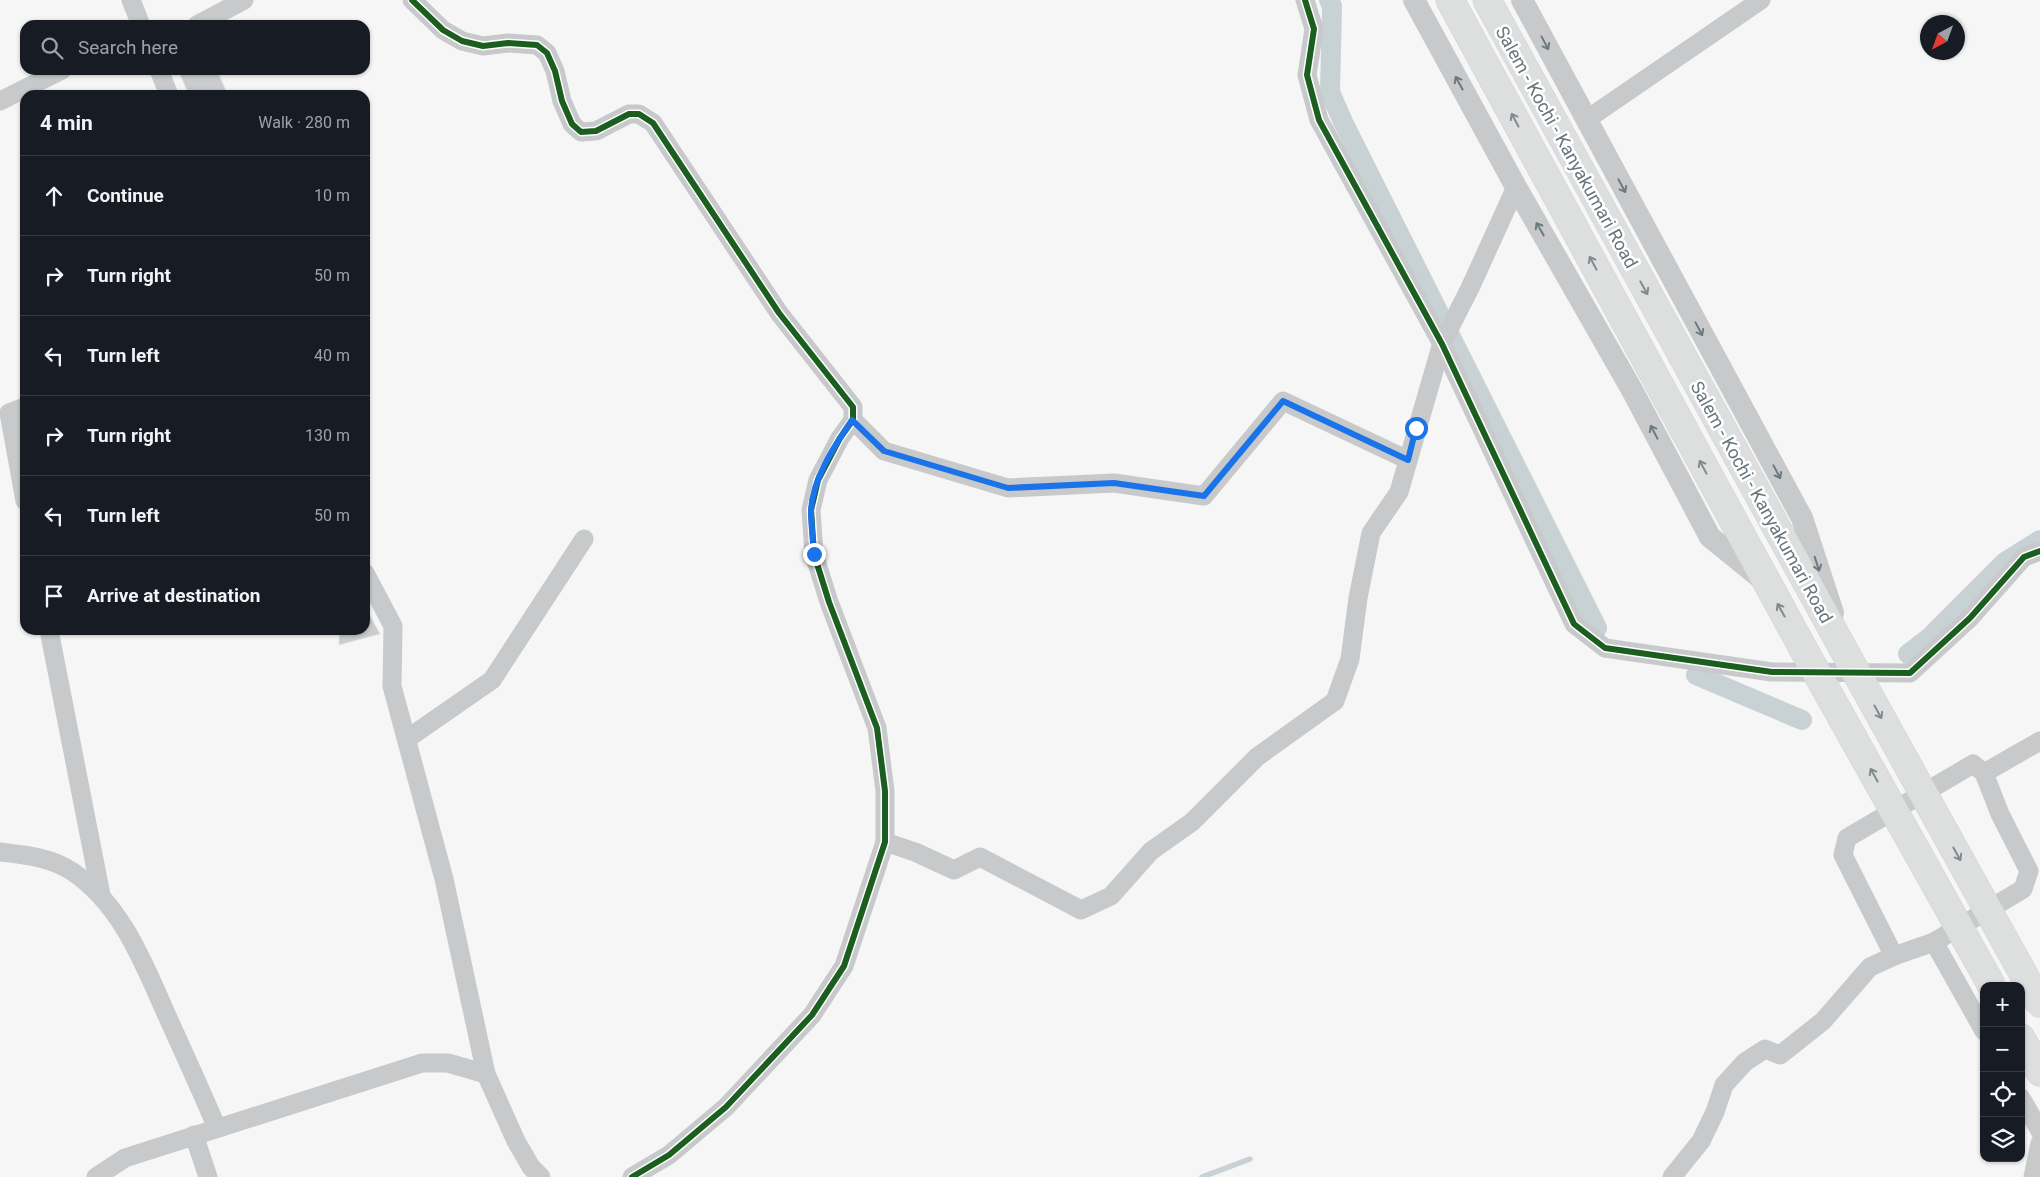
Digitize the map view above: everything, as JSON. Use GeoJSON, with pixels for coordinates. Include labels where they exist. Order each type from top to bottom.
{"type":"FeatureCollection","features":[{"type":"Feature","properties":{"kind":"highway","name":"Salem - Kochi - Kanyakumari Road"},"geometry":{"type":"LineString","coordinates":[[1450,0],[1766,583],[1990,982]]}},
{"type":"Feature","properties":{"kind":"highway","name":"Salem - Kochi - Kanyakumari Road"},"geometry":{"type":"LineString","coordinates":[[1487,0],[2040,1004]]}},
{"type":"Feature","properties":{"kind":"highway"},"geometry":{"type":"LineString","coordinates":[[2025,1045],[2040,1072]]}},
{"type":"Feature","properties":{"kind":"street"},"geometry":{"type":"LineString","coordinates":[[131,0],[139,20]]}},
{"type":"Feature","properties":{"kind":"street"},"geometry":{"type":"LineString","coordinates":[[206,20],[244,0]]}},
{"type":"Feature","properties":{"kind":"street"},"geometry":{"type":"LineString","coordinates":[[412,0],[443,30],[462,41],[483,46],[508,43],[537,45],[547,54],[554,70],[568,117],[572,124],[581,132],[596,130],[629,114],[638,114],[653,123],[779,313],[853,407],[852,420],[840,438],[818,480],[811,510],[814,554],[829,602],[878,728],[885,791],[885,842],[844,966],[812,1015],[726,1107],[670,1155],[632,1177]]}},
{"type":"Feature","properties":{"kind":"street"},"geometry":{"type":"LineString","coordinates":[[1305,0],[1314,29],[1307,75],[1319,120],[1442,344],[1574,624],[1605,648],[1772,672],[1910,673],[1970,618],[2024,557],[2040,551]]}},
{"type":"Feature","properties":{"kind":"street"},"geometry":{"type":"LineString","coordinates":[[1414,0],[1516,187],[1632,390],[1710,537],[1766,583]]}},
{"type":"Feature","properties":{"kind":"street"},"geometry":{"type":"LineString","coordinates":[[1522,0],[1802,518],[1846,654]]}},
{"type":"Feature","properties":{"kind":"street"},"geometry":{"type":"LineString","coordinates":[[1586,120],[1761,0]]}},
{"type":"Feature","properties":{"kind":"street"},"geometry":{"type":"LineString","coordinates":[[22,90],[52,75]]}},
{"type":"Feature","properties":{"kind":"street"},"geometry":{"type":"LineString","coordinates":[[160,75],[167,90]]}},
{"type":"Feature","properties":{"kind":"street"},"geometry":{"type":"LineString","coordinates":[[0,101],[20,91]]}},
{"type":"Feature","properties":{"kind":"street"},"geometry":{"type":"LineString","coordinates":[[885,842],[915,852],[954,870],[980,856],[1081,910],[1110,896],[1151,851],[1192,822],[1257,757],[1335,701],[1350,660],[1358,598],[1371,533],[1399,492],[1442,344],[1516,187]]}},
{"type":"Feature","properties":{"kind":"street"},"geometry":{"type":"LineString","coordinates":[[852,420],[884,451],[1008,488],[1114,483],[1204,496],[1283,401],[1408,460]]}},
{"type":"Feature","properties":{"kind":"street"},"geometry":{"type":"LineString","coordinates":[[20,409],[9,413],[20,474]]}},
{"type":"Feature","properties":{"kind":"street"},"geometry":{"type":"LineString","coordinates":[[407,739],[492,680],[584,539]]}},
{"type":"Feature","properties":{"kind":"street"},"geometry":{"type":"LineString","coordinates":[[370,582],[393,626],[392,686],[444,879],[486,1074],[516,1142],[531,1168],[542,1177]]}},
{"type":"Feature","properties":{"kind":"street"},"geometry":{"type":"LineString","coordinates":[[50,635],[100,895]]}},
{"type":"Feature","properties":{"kind":"street"},"geometry":{"type":"LineString","coordinates":[[1984,773],[2040,741]]}},
{"type":"Feature","properties":{"kind":"street"},"geometry":{"type":"LineString","coordinates":[[1672,1177],[1701,1141],[1716,1112],[1724,1085],[1745,1062],[1765,1049],[1780,1055],[1794,1045],[1823,1021],[1870,967],[1894,956],[1934,942],[2023,889],[2029,872],[2000,814],[1984,773],[1973,764],[1847,838],[1843,855],[1894,956]]}},
{"type":"Feature","properties":{"kind":"street"},"geometry":{"type":"LineString","coordinates":[[0,852],[37,856],[72,871],[100,895],[122,923],[150,977],[216,1128]]}},
{"type":"Feature","properties":{"kind":"street"},"geometry":{"type":"LineString","coordinates":[[1934,942],[1982,1027]]}},
{"type":"Feature","properties":{"kind":"street"},"geometry":{"type":"LineString","coordinates":[[96,1177],[125,1158],[422,1063],[448,1063],[486,1074]]}},
{"type":"Feature","properties":{"kind":"street"},"geometry":{"type":"LineString","coordinates":[[2025,1105],[2040,1131]]}},
{"type":"Feature","properties":{"kind":"street"},"geometry":{"type":"LineString","coordinates":[[194,1135],[208,1177]]}},
{"type":"Feature","properties":{"kind":"street"},"geometry":{"type":"LineString","coordinates":[[2033,1177],[2040,1143]]}},
{"type":"Feature","properties":{"kind":"building"},"geometry":{"type":"Polygon","coordinates":[[[180,75],[219,75],[226,90],[187,90],[180,75]]]}},
{"type":"Feature","properties":{"kind":"building"},"geometry":{"type":"Polygon","coordinates":[[[370,615],[380,634],[339,645],[339,635],[370,635],[370,615]]]}},
{"type":"Feature","properties":{"kind":"waterway"},"geometry":{"type":"LineString","coordinates":[[1329,0],[1332,6],[1330,92],[1343,122],[1597,628]]}},
{"type":"Feature","properties":{"kind":"waterway"},"geometry":{"type":"LineString","coordinates":[[1908,654],[1929,638],[2005,562],[2040,540]]}},
{"type":"Feature","properties":{"kind":"waterway"},"geometry":{"type":"LineString","coordinates":[[1696,675],[1802,720]]}},
{"type":"Feature","properties":{"kind":"waterway"},"geometry":{"type":"LineString","coordinates":[[1202,1177],[1250,1159]]}},
{"type":"Feature","properties":{"kind":"cycle path"},"geometry":{"type":"LineString","coordinates":[[412,0],[443,30],[462,41],[483,46],[508,43],[537,45],[547,53],[555,71],[562,101],[572,124],[581,132],[596,131],[629,114],[639,114],[653,123],[779,313],[853,407],[853,420],[840,438],[818,480],[811,510],[814,554],[829,602],[877,728],[885,791],[885,842],[844,966],[812,1015],[726,1107],[669,1155],[632,1177]]}},
{"type":"Feature","properties":{"kind":"cycle path"},"geometry":{"type":"LineString","coordinates":[[1305,0],[1314,29],[1307,75],[1319,120],[1442,344],[1574,624],[1605,648],[1772,672],[1910,673],[1970,618],[2024,557],[2040,551]]}},
{"type":"Feature","properties":{"kind":"route"},"geometry":{"type":"LineString","coordinates":[[814,554],[811,510],[818,480],[840,438],[852,420],[884,451],[1008,488],[1114,483],[1204,496],[1283,401],[1408,460],[1416,428]]}}]}
